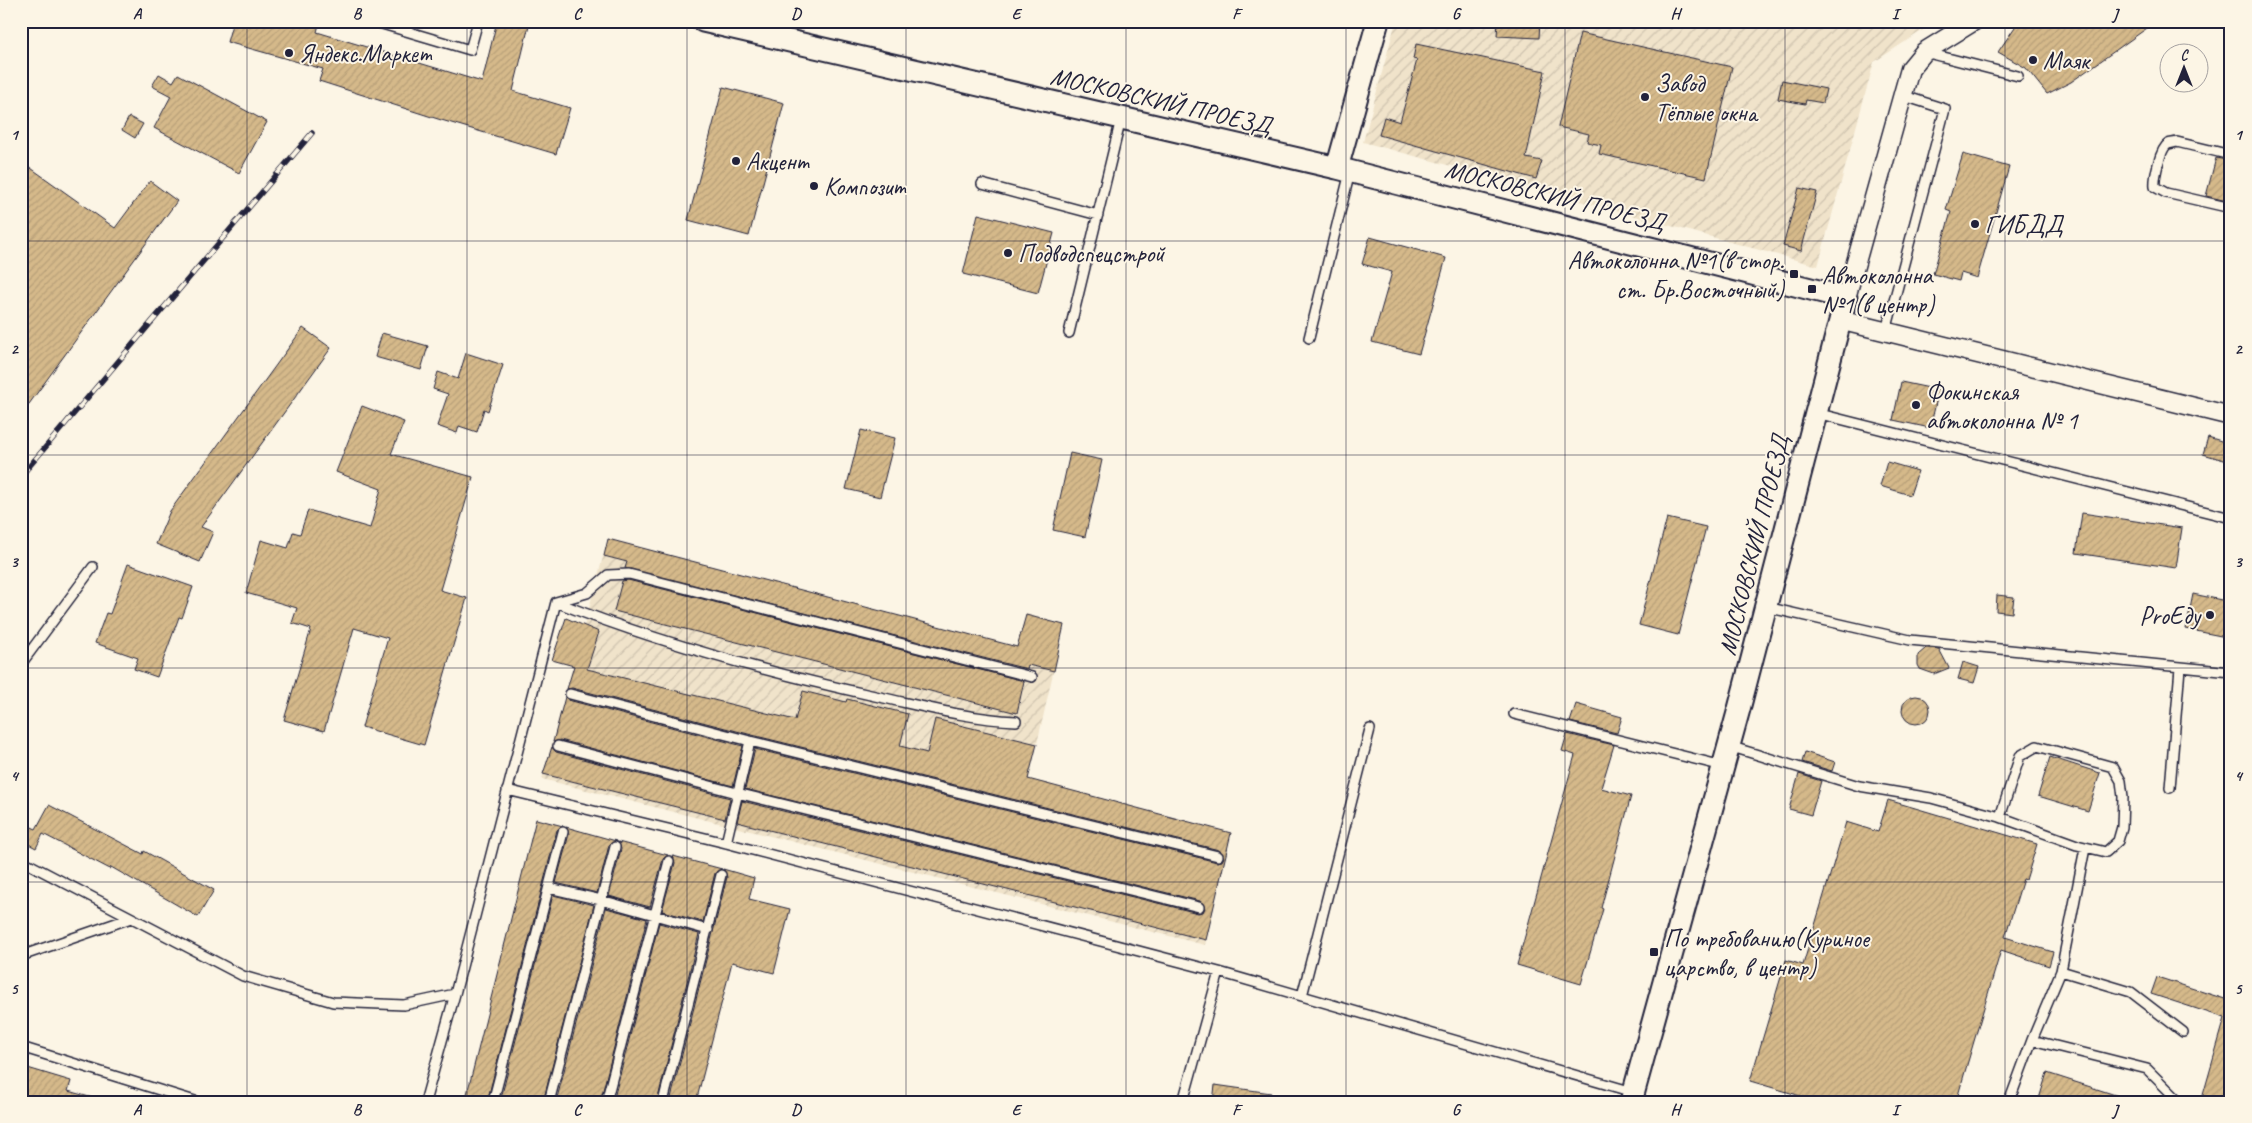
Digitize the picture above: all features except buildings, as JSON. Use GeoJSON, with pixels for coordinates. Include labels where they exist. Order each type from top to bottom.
{"type":"FeatureCollection","features":[{"type":"Feature","properties":{"kind":"street","name":"МОСКОВСКИЙ ПРОЕЗД"},"geometry":{"type":"LineString","coordinates":[[703,21],[1344,170],[1846,298],[1724,766],[1632,1097]]}},
{"type":"Feature","properties":{"kind":"street"},"geometry":{"type":"LineString","coordinates":[[1344,170],[1378,21]]}},
{"type":"Feature","properties":{"kind":"street"},"geometry":{"type":"LineString","coordinates":[[1846,298],[1901,95],[1910,69],[1924,52],[1974,21]]}},
{"type":"Feature","properties":{"kind":"street"},"geometry":{"type":"LineString","coordinates":[[1839,320],[2231,416]]}},
{"type":"Feature","properties":{"kind":"lane"},"geometry":{"type":"LineString","coordinates":[[372,21],[470,50],[478,21]]}},
{"type":"Feature","properties":{"kind":"lane"},"geometry":{"type":"LineString","coordinates":[[1924,52],[2018,76]]}},
{"type":"Feature","properties":{"kind":"lane"},"geometry":{"type":"LineString","coordinates":[[1886,331],[1945,109],[1901,95]]}},
{"type":"Feature","properties":{"kind":"lane"},"geometry":{"type":"LineString","coordinates":[[1070,333],[1121,119]]}},
{"type":"Feature","properties":{"kind":"lane"},"geometry":{"type":"LineString","coordinates":[[2231,155],[2177,142],[2168,144],[2163,149],[2154,179],[2155,187],[2166,193],[2231,208]]}},
{"type":"Feature","properties":{"kind":"lane"},"geometry":{"type":"LineString","coordinates":[[1309,338],[1344,170]]}},
{"type":"Feature","properties":{"kind":"lane"},"geometry":{"type":"LineString","coordinates":[[982,184],[1098,215]]}},
{"type":"Feature","properties":{"kind":"lane"},"geometry":{"type":"LineString","coordinates":[[1815,413],[2231,518]]}},
{"type":"Feature","properties":{"kind":"lane"},"geometry":{"type":"LineString","coordinates":[[21,664],[93,566]]}},
{"type":"Feature","properties":{"kind":"lane"},"geometry":{"type":"LineString","coordinates":[[556,602],[588,593],[608,575],[629,574],[1032,677]]}},
{"type":"Feature","properties":{"kind":"lane"},"geometry":{"type":"LineString","coordinates":[[556,602],[624,629],[796,679],[982,719],[1016,720]]}},
{"type":"Feature","properties":{"kind":"lane"},"geometry":{"type":"LineString","coordinates":[[425,1102],[455,994],[556,602]]}},
{"type":"Feature","properties":{"kind":"lane"},"geometry":{"type":"LineString","coordinates":[[1766,606],[1910,640],[2231,672]]}},
{"type":"Feature","properties":{"kind":"lane"},"geometry":{"type":"LineString","coordinates":[[2170,788],[2180,668]]}},
{"type":"Feature","properties":{"kind":"lane"},"geometry":{"type":"LineString","coordinates":[[570,694],[750,741],[1218,856]]}},
{"type":"Feature","properties":{"kind":"lane"},"geometry":{"type":"LineString","coordinates":[[1514,714],[1724,766]]}},
{"type":"Feature","properties":{"kind":"lane"},"geometry":{"type":"LineString","coordinates":[[1302,996],[1370,729]]}},
{"type":"Feature","properties":{"kind":"lane"},"geometry":{"type":"LineString","coordinates":[[726,843],[750,741]]}},
{"type":"Feature","properties":{"kind":"lane"},"geometry":{"type":"LineString","coordinates":[[558,746],[737,793],[1199,907]]}},
{"type":"Feature","properties":{"kind":"lane"},"geometry":{"type":"LineString","coordinates":[[1729,746],[1859,786],[1932,798],[2000,817],[2085,848],[2106,852],[2118,841],[2122,827],[2123,797],[2120,781],[2113,767],[2038,746],[2020,756],[2000,817]]}},
{"type":"Feature","properties":{"kind":"lane"},"geometry":{"type":"LineString","coordinates":[[507,790],[726,843],[1219,972],[1632,1097]]}},
{"type":"Feature","properties":{"kind":"lane"},"geometry":{"type":"LineString","coordinates":[[493,1102],[563,832]]}},
{"type":"Feature","properties":{"kind":"lane"},"geometry":{"type":"LineString","coordinates":[[549,1102],[616,847]]}},
{"type":"Feature","properties":{"kind":"lane"},"geometry":{"type":"LineString","coordinates":[[2009,1102],[2061,971],[2085,848]]}},
{"type":"Feature","properties":{"kind":"lane"},"geometry":{"type":"LineString","coordinates":[[21,860],[242,976],[333,1002],[404,1006],[455,994]]}},
{"type":"Feature","properties":{"kind":"lane"},"geometry":{"type":"LineString","coordinates":[[606,1102],[669,862]]}},
{"type":"Feature","properties":{"kind":"lane"},"geometry":{"type":"LineString","coordinates":[[663,1102],[721,875]]}},
{"type":"Feature","properties":{"kind":"lane"},"geometry":{"type":"LineString","coordinates":[[548,888],[601,900],[708,930]]}},
{"type":"Feature","properties":{"kind":"lane"},"geometry":{"type":"LineString","coordinates":[[21,956],[131,918]]}},
{"type":"Feature","properties":{"kind":"lane"},"geometry":{"type":"LineString","coordinates":[[2061,971],[2131,992],[2183,1032]]}},
{"type":"Feature","properties":{"kind":"lane"},"geometry":{"type":"LineString","coordinates":[[1183,1102],[1219,972]]}},
{"type":"Feature","properties":{"kind":"lane"},"geometry":{"type":"LineString","coordinates":[[2032,1040],[2147,1069],[2175,1097]]}},
{"type":"Feature","properties":{"kind":"lane"},"geometry":{"type":"LineString","coordinates":[[21,1047],[198,1102]]}},
{"type":"Feature","properties":{"kind":"shaded area"},"geometry":{"type":"Polygon","coordinates":[[[1396,21],[1937,21],[1874,62],[1818,266],[1363,142],[1396,21]]]}},
{"type":"Feature","properties":{"kind":"shaded area"},"geometry":{"type":"Polygon","coordinates":[[[608,539],[1016,648],[1026,614],[1064,625],[1029,779],[1231,833],[1205,945],[542,779],[608,539]]]}},
{"type":"Feature","properties":{"kind":"railway"},"geometry":{"type":"LineString","coordinates":[[21,476],[312,133]]}},
{"type":"Feature","properties":{"kind":"place","name":"Яндекс.Маркет"},"geometry":{"type":"Point","coordinates":[289,53]}},
{"type":"Feature","properties":{"kind":"place","name":"Маяк"},"geometry":{"type":"Point","coordinates":[2033,60]}},
{"type":"Feature","properties":{"kind":"place","name":"Завод Тёплые окна"},"geometry":{"type":"Point","coordinates":[1645,97]}},
{"type":"Feature","properties":{"kind":"place","name":"Акцент"},"geometry":{"type":"Point","coordinates":[736,161]}},
{"type":"Feature","properties":{"kind":"place","name":"Композит"},"geometry":{"type":"Point","coordinates":[814,186]}},
{"type":"Feature","properties":{"kind":"place","name":"ГИБДД"},"geometry":{"type":"Point","coordinates":[1975,224]}},
{"type":"Feature","properties":{"kind":"place","name":"Подводспецстрой"},"geometry":{"type":"Point","coordinates":[1008,253]}},
{"type":"Feature","properties":{"kind":"place","name":"Автоколонна №1(в стор. ст. Бр.Восточный)"},"geometry":{"type":"Point","coordinates":[1794,274]}},
{"type":"Feature","properties":{"kind":"place","name":"Автоколонна №1(в центр)"},"geometry":{"type":"Point","coordinates":[1812,289]}},
{"type":"Feature","properties":{"kind":"place","name":"Фокинская автоколонна № 1"},"geometry":{"type":"Point","coordinates":[1916,405]}},
{"type":"Feature","properties":{"kind":"place","name":"ProЕду"},"geometry":{"type":"Point","coordinates":[2210,615]}},
{"type":"Feature","properties":{"kind":"place","name":"По требованию(Куриное царство, в центр)"},"geometry":{"type":"Point","coordinates":[1654,952]}}]}
